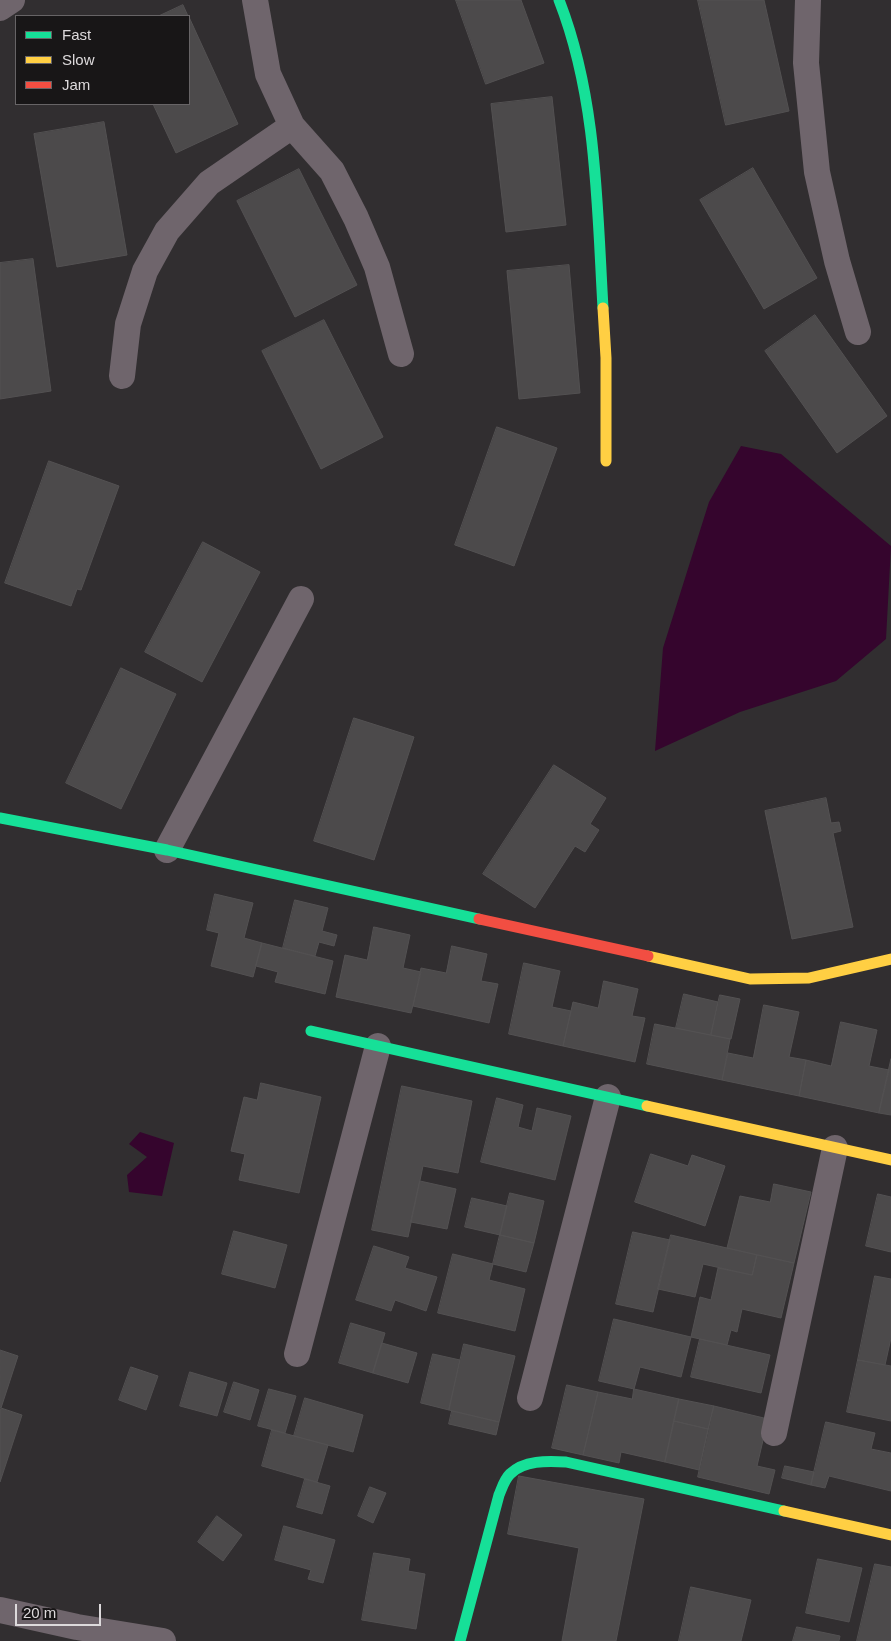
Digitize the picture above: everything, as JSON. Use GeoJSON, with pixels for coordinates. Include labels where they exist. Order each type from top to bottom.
{"type":"FeatureCollection","features":[{"type":"Feature","properties":{"kind":"street"},"geometry":{"type":"LineString","coordinates":[[0,8],[12,0]]}},
{"type":"Feature","properties":{"kind":"street"},"geometry":{"type":"LineString","coordinates":[[255,0],[268,74],[292,126],[332,171],[356,218],[377,267],[401,354]]}},
{"type":"Feature","properties":{"kind":"street"},"geometry":{"type":"LineString","coordinates":[[559,0],[570,28],[585,94],[594,158],[606,358],[606,461]]}},
{"type":"Feature","properties":{"kind":"street"},"geometry":{"type":"LineString","coordinates":[[808,0],[806,63],[817,172],[836,261],[858,332]]}},
{"type":"Feature","properties":{"kind":"street"},"geometry":{"type":"LineString","coordinates":[[122,376],[128,324],[145,271],[167,231],[209,183],[292,126]]}},
{"type":"Feature","properties":{"kind":"street"},"geometry":{"type":"LineString","coordinates":[[167,850],[301,599]]}},
{"type":"Feature","properties":{"kind":"street"},"geometry":{"type":"LineString","coordinates":[[0,818],[167,850],[750,979],[809,978],[891,959]]}},
{"type":"Feature","properties":{"kind":"street"},"geometry":{"type":"LineString","coordinates":[[310,1031],[891,1160]]}},
{"type":"Feature","properties":{"kind":"street"},"geometry":{"type":"LineString","coordinates":[[296,1354],[378,1046]]}},
{"type":"Feature","properties":{"kind":"street"},"geometry":{"type":"LineString","coordinates":[[530,1398],[608,1097]]}},
{"type":"Feature","properties":{"kind":"street"},"geometry":{"type":"LineString","coordinates":[[774,1432],[835,1148]]}},
{"type":"Feature","properties":{"kind":"street"},"geometry":{"type":"LineString","coordinates":[[460,1641],[499,1495],[509,1475],[525,1465],[543,1460],[566,1462],[891,1535]]}},
{"type":"Feature","properties":{"kind":"street"},"geometry":{"type":"LineString","coordinates":[[0,1610],[77,1627],[163,1641]]}},
{"type":"Feature","properties":{"kind":"shaded area"},"geometry":{"type":"Polygon","coordinates":[[[741,446],[781,454],[891,546],[886,639],[836,681],[740,712],[655,751],[663,648],[709,502],[741,446]]]}},
{"type":"Feature","properties":{"kind":"shaded area"},"geometry":{"type":"Polygon","coordinates":[[[140,1132],[174,1143],[162,1196],[129,1192],[127,1175],[147,1157],[129,1144],[140,1132]]]}},
{"type":"Feature","properties":{"kind":"building"},"geometry":{"type":"Polygon","coordinates":[[[456,0],[521,0],[544,63],[486,84],[456,0]]]}},
{"type":"Feature","properties":{"kind":"building"},"geometry":{"type":"Polygon","coordinates":[[[698,0],[764,0],[789,111],[726,125],[698,0]]]}},
{"type":"Feature","properties":{"kind":"building"},"geometry":{"type":"Polygon","coordinates":[[[183,5],[188,15],[161,15],[183,5]]]}},
{"type":"Feature","properties":{"kind":"building"},"geometry":{"type":"Polygon","coordinates":[[[190,19],[238,124],[176,153],[153,105],[190,105],[190,19]]]}},
{"type":"Feature","properties":{"kind":"building"},"geometry":{"type":"Polygon","coordinates":[[[552,97],[566,225],[506,232],[491,104],[552,97]]]}},
{"type":"Feature","properties":{"kind":"building"},"geometry":{"type":"Polygon","coordinates":[[[104,122],[127,255],[57,267],[34,134],[104,122]]]}},
{"type":"Feature","properties":{"kind":"building"},"geometry":{"type":"Polygon","coordinates":[[[753,168],[817,278],[764,309],[700,200],[753,168]]]}},
{"type":"Feature","properties":{"kind":"building"},"geometry":{"type":"Polygon","coordinates":[[[299,169],[357,285],[295,317],[237,201],[299,169]]]}},
{"type":"Feature","properties":{"kind":"building"},"geometry":{"type":"Polygon","coordinates":[[[33,259],[51,391],[0,399],[0,263],[33,259]]]}},
{"type":"Feature","properties":{"kind":"building"},"geometry":{"type":"Polygon","coordinates":[[[569,265],[580,393],[519,399],[507,271],[569,265]]]}},
{"type":"Feature","properties":{"kind":"building"},"geometry":{"type":"Polygon","coordinates":[[[815,315],[887,416],[837,453],[765,351],[815,315]]]}},
{"type":"Feature","properties":{"kind":"building"},"geometry":{"type":"Polygon","coordinates":[[[324,320],[383,437],[321,469],[262,351],[324,320]]]}},
{"type":"Feature","properties":{"kind":"building"},"geometry":{"type":"Polygon","coordinates":[[[497,427],[557,448],[514,566],[455,545],[497,427]]]}},
{"type":"Feature","properties":{"kind":"building"},"geometry":{"type":"Polygon","coordinates":[[[49,461],[119,486],[81,590],[77,589],[71,606],[5,583],[49,461]]]}},
{"type":"Feature","properties":{"kind":"building"},"geometry":{"type":"Polygon","coordinates":[[[203,542],[260,572],[202,682],[145,652],[203,542]]]}},
{"type":"Feature","properties":{"kind":"building"},"geometry":{"type":"Polygon","coordinates":[[[121,668],[176,694],[121,809],[66,783],[121,668]]]}},
{"type":"Feature","properties":{"kind":"building"},"geometry":{"type":"Polygon","coordinates":[[[354,718],[414,737],[374,860],[314,841],[354,718]]]}},
{"type":"Feature","properties":{"kind":"building"},"geometry":{"type":"Polygon","coordinates":[[[554,765],[606,798],[590,824],[599,830],[585,852],[575,846],[535,908],[483,874],[554,765]]]}},
{"type":"Feature","properties":{"kind":"building"},"geometry":{"type":"Polygon","coordinates":[[[826,798],[831,823],[839,822],[841,831],[833,833],[853,927],[792,939],[765,811],[826,798]]]}},
{"type":"Feature","properties":{"kind":"building"},"geometry":{"type":"Polygon","coordinates":[[[215,894],[253,903],[244,938],[262,943],[253,977],[211,966],[219,933],[207,930],[215,894]]]}},
{"type":"Feature","properties":{"kind":"building"},"geometry":{"type":"Polygon","coordinates":[[[295,900],[328,908],[322,931],[337,935],[334,946],[319,942],[315,956],[283,948],[295,900]]]}},
{"type":"Feature","properties":{"kind":"building"},"geometry":{"type":"Polygon","coordinates":[[[374,927],[410,935],[403,968],[421,972],[411,1013],[336,997],[345,955],[367,960],[374,927]]]}},
{"type":"Feature","properties":{"kind":"building"},"geometry":{"type":"Polygon","coordinates":[[[262,943],[333,961],[325,994],[275,982],[278,972],[256,966],[262,943]]]}},
{"type":"Feature","properties":{"kind":"building"},"geometry":{"type":"Polygon","coordinates":[[[452,946],[487,954],[481,981],[498,984],[489,1023],[413,1006],[421,968],[446,973],[452,946]]]}},
{"type":"Feature","properties":{"kind":"building"},"geometry":{"type":"Polygon","coordinates":[[[524,963],[560,971],[552,1007],[571,1011],[563,1046],[509,1034],[524,963]]]}},
{"type":"Feature","properties":{"kind":"building"},"geometry":{"type":"Polygon","coordinates":[[[604,981],[638,989],[632,1016],[645,1018],[635,1062],[563,1046],[573,1002],[598,1008],[604,981]]]}},
{"type":"Feature","properties":{"kind":"building"},"geometry":{"type":"Polygon","coordinates":[[[684,994],[718,1002],[711,1035],[676,1028],[684,994]]]}},
{"type":"Feature","properties":{"kind":"building"},"geometry":{"type":"Polygon","coordinates":[[[720,995],[740,999],[731,1039],[711,1035],[720,995]]]}},
{"type":"Feature","properties":{"kind":"building"},"geometry":{"type":"Polygon","coordinates":[[[764,1005],[799,1012],[789,1057],[806,1060],[799,1096],[722,1080],[728,1053],[753,1058],[764,1005]]]}},
{"type":"Feature","properties":{"kind":"building"},"geometry":{"type":"Polygon","coordinates":[[[841,1022],[877,1030],[869,1066],[889,1070],[879,1113],[799,1096],[806,1060],[831,1066],[841,1022]]]}},
{"type":"Feature","properties":{"kind":"building"},"geometry":{"type":"Polygon","coordinates":[[[655,1024],[730,1039],[722,1080],[647,1064],[655,1024]]]}},
{"type":"Feature","properties":{"kind":"building"},"geometry":{"type":"Polygon","coordinates":[[[891,1059],[891,1115],[879,1113],[891,1059]]]}},
{"type":"Feature","properties":{"kind":"building"},"geometry":{"type":"Polygon","coordinates":[[[261,1083],[321,1097],[299,1193],[239,1180],[245,1154],[231,1151],[244,1097],[257,1100],[261,1083]]]}},
{"type":"Feature","properties":{"kind":"building"},"geometry":{"type":"Polygon","coordinates":[[[402,1086],[472,1101],[458,1173],[423,1166],[408,1237],[372,1230],[402,1086]]]}},
{"type":"Feature","properties":{"kind":"building"},"geometry":{"type":"Polygon","coordinates":[[[497,1098],[523,1105],[518,1127],[532,1131],[537,1108],[571,1116],[555,1180],[481,1162],[497,1098]]]}},
{"type":"Feature","properties":{"kind":"building"},"geometry":{"type":"Polygon","coordinates":[[[651,1154],[688,1166],[692,1155],[725,1166],[705,1226],[635,1202],[651,1154]]]}},
{"type":"Feature","properties":{"kind":"building"},"geometry":{"type":"Polygon","coordinates":[[[420,1181],[456,1189],[447,1229],[411,1222],[420,1181]]]}},
{"type":"Feature","properties":{"kind":"building"},"geometry":{"type":"Polygon","coordinates":[[[774,1184],[811,1192],[794,1263],[727,1248],[740,1196],[770,1202],[774,1184]]]}},
{"type":"Feature","properties":{"kind":"building"},"geometry":{"type":"Polygon","coordinates":[[[510,1193],[544,1201],[534,1243],[500,1235],[510,1193]]]}},
{"type":"Feature","properties":{"kind":"building"},"geometry":{"type":"Polygon","coordinates":[[[878,1194],[891,1197],[891,1252],[866,1246],[878,1194]]]}},
{"type":"Feature","properties":{"kind":"building"},"geometry":{"type":"Polygon","coordinates":[[[472,1198],[507,1206],[500,1235],[465,1227],[472,1198]]]}},
{"type":"Feature","properties":{"kind":"building"},"geometry":{"type":"Polygon","coordinates":[[[234,1231],[287,1245],[275,1288],[222,1274],[234,1231]]]}},
{"type":"Feature","properties":{"kind":"building"},"geometry":{"type":"Polygon","coordinates":[[[633,1232],[670,1240],[653,1312],[616,1304],[633,1232]]]}},
{"type":"Feature","properties":{"kind":"building"},"geometry":{"type":"Polygon","coordinates":[[[500,1235],[534,1243],[526,1272],[493,1264],[500,1235]]]}},
{"type":"Feature","properties":{"kind":"building"},"geometry":{"type":"Polygon","coordinates":[[[671,1235],[757,1255],[752,1275],[703,1264],[695,1297],[658,1289],[671,1235]]]}},
{"type":"Feature","properties":{"kind":"building"},"geometry":{"type":"Polygon","coordinates":[[[374,1246],[409,1257],[405,1268],[437,1277],[426,1311],[395,1300],[391,1311],[356,1300],[374,1246]]]}},
{"type":"Feature","properties":{"kind":"building"},"geometry":{"type":"Polygon","coordinates":[[[453,1254],[493,1264],[489,1280],[525,1289],[515,1331],[438,1313],[453,1254]]]}},
{"type":"Feature","properties":{"kind":"building"},"geometry":{"type":"Polygon","coordinates":[[[757,1255],[794,1263],[781,1318],[742,1309],[737,1332],[731,1330],[727,1345],[691,1337],[700,1297],[711,1300],[718,1268],[752,1275],[757,1255]]]}},
{"type":"Feature","properties":{"kind":"building"},"geometry":{"type":"Polygon","coordinates":[[[875,1276],[891,1279],[891,1338],[885,1365],[858,1360],[875,1276]]]}},
{"type":"Feature","properties":{"kind":"building"},"geometry":{"type":"Polygon","coordinates":[[[614,1319],[691,1337],[681,1377],[640,1367],[634,1389],[599,1381],[614,1319]]]}},
{"type":"Feature","properties":{"kind":"building"},"geometry":{"type":"Polygon","coordinates":[[[351,1323],[385,1333],[373,1373],[339,1363],[351,1323]]]}},
{"type":"Feature","properties":{"kind":"building"},"geometry":{"type":"Polygon","coordinates":[[[700,1339],[770,1355],[761,1393],[691,1377],[700,1339]]]}},
{"type":"Feature","properties":{"kind":"building"},"geometry":{"type":"Polygon","coordinates":[[[382,1343],[417,1353],[408,1383],[373,1373],[382,1343]]]}},
{"type":"Feature","properties":{"kind":"building"},"geometry":{"type":"Polygon","coordinates":[[[464,1344],[515,1356],[499,1422],[449,1410],[464,1344]]]}},
{"type":"Feature","properties":{"kind":"building"},"geometry":{"type":"Polygon","coordinates":[[[0,1350],[18,1356],[1,1408],[0,1407],[0,1350]]]}},
{"type":"Feature","properties":{"kind":"building"},"geometry":{"type":"Polygon","coordinates":[[[433,1354],[460,1360],[449,1410],[421,1403],[433,1354]]]}},
{"type":"Feature","properties":{"kind":"building"},"geometry":{"type":"Polygon","coordinates":[[[858,1360],[891,1366],[891,1421],[847,1412],[858,1360]]]}},
{"type":"Feature","properties":{"kind":"building"},"geometry":{"type":"Polygon","coordinates":[[[131,1367],[158,1376],[146,1410],[119,1400],[131,1367]]]}},
{"type":"Feature","properties":{"kind":"building"},"geometry":{"type":"Polygon","coordinates":[[[190,1372],[227,1383],[217,1416],[180,1406],[190,1372]]]}},
{"type":"Feature","properties":{"kind":"building"},"geometry":{"type":"Polygon","coordinates":[[[234,1382],[259,1390],[250,1420],[224,1412],[234,1382]]]}},
{"type":"Feature","properties":{"kind":"building"},"geometry":{"type":"Polygon","coordinates":[[[567,1385],[598,1392],[583,1455],[552,1448],[567,1385]]]}},
{"type":"Feature","properties":{"kind":"building"},"geometry":{"type":"Polygon","coordinates":[[[269,1389],[296,1396],[285,1433],[258,1426],[269,1389]]]}},
{"type":"Feature","properties":{"kind":"building"},"geometry":{"type":"Polygon","coordinates":[[[634,1389],[679,1399],[665,1462],[621,1452],[619,1463],[583,1455],[598,1392],[632,1399],[634,1389]]]}},
{"type":"Feature","properties":{"kind":"building"},"geometry":{"type":"Polygon","coordinates":[[[305,1398],[363,1415],[353,1452],[294,1436],[305,1398]]]}},
{"type":"Feature","properties":{"kind":"building"},"geometry":{"type":"Polygon","coordinates":[[[679,1399],[714,1406],[708,1429],[674,1421],[679,1399]]]}},
{"type":"Feature","properties":{"kind":"building"},"geometry":{"type":"Polygon","coordinates":[[[714,1406],[768,1419],[757,1466],[775,1470],[769,1494],[698,1477],[714,1406]]]}},
{"type":"Feature","properties":{"kind":"building"},"geometry":{"type":"Polygon","coordinates":[[[0,1409],[22,1415],[0,1482],[0,1409]]]}},
{"type":"Feature","properties":{"kind":"building"},"geometry":{"type":"Polygon","coordinates":[[[452,1411],[499,1422],[496,1435],[449,1424],[452,1411]]]}},
{"type":"Feature","properties":{"kind":"building"},"geometry":{"type":"Polygon","coordinates":[[[674,1421],[708,1429],[699,1470],[665,1462],[674,1421]]]}},
{"type":"Feature","properties":{"kind":"building"},"geometry":{"type":"Polygon","coordinates":[[[826,1422],[875,1433],[871,1449],[891,1453],[891,1491],[829,1476],[825,1488],[811,1485],[826,1422]]]}},
{"type":"Feature","properties":{"kind":"building"},"geometry":{"type":"Polygon","coordinates":[[[272,1430],[328,1445],[317,1482],[262,1466],[272,1430]]]}},
{"type":"Feature","properties":{"kind":"building"},"geometry":{"type":"Polygon","coordinates":[[[785,1466],[814,1472],[811,1485],[782,1478],[785,1466]]]}},
{"type":"Feature","properties":{"kind":"building"},"geometry":{"type":"Polygon","coordinates":[[[519,1476],[644,1499],[616,1641],[562,1641],[579,1548],[508,1534],[519,1476]]]}},
{"type":"Feature","properties":{"kind":"building"},"geometry":{"type":"Polygon","coordinates":[[[305,1479],[330,1486],[322,1514],[297,1507],[305,1479]]]}},
{"type":"Feature","properties":{"kind":"building"},"geometry":{"type":"Polygon","coordinates":[[[370,1487],[386,1493],[373,1523],[358,1516],[370,1487]]]}},
{"type":"Feature","properties":{"kind":"building"},"geometry":{"type":"Polygon","coordinates":[[[217,1516],[242,1535],[223,1561],[198,1542],[217,1516]]]}},
{"type":"Feature","properties":{"kind":"building"},"geometry":{"type":"Polygon","coordinates":[[[284,1526],[335,1540],[323,1583],[308,1579],[311,1570],[275,1560],[284,1526]]]}},
{"type":"Feature","properties":{"kind":"building"},"geometry":{"type":"Polygon","coordinates":[[[374,1553],[410,1559],[408,1571],[425,1574],[416,1629],[362,1620],[374,1553]]]}},
{"type":"Feature","properties":{"kind":"building"},"geometry":{"type":"Polygon","coordinates":[[[818,1559],[862,1568],[849,1622],[806,1613],[818,1559]]]}},
{"type":"Feature","properties":{"kind":"building"},"geometry":{"type":"Polygon","coordinates":[[[875,1564],[891,1567],[891,1641],[857,1641],[875,1564]]]}},
{"type":"Feature","properties":{"kind":"building"},"geometry":{"type":"Polygon","coordinates":[[[691,1587],[751,1600],[741,1641],[679,1641],[691,1587]]]}},
{"type":"Feature","properties":{"kind":"building"},"geometry":{"type":"Polygon","coordinates":[[[797,1627],[840,1636],[839,1641],[793,1641],[797,1627]]]}},
{"type":"Feature","properties":{"kind":"traffic: fast"},"geometry":{"type":"LineString","coordinates":[[559,0],[572,37],[588,113],[593,152],[603,308]]}},
{"type":"Feature","properties":{"kind":"traffic: fast"},"geometry":{"type":"LineString","coordinates":[[0,818],[167,850],[479,919]]}},
{"type":"Feature","properties":{"kind":"traffic: fast"},"geometry":{"type":"LineString","coordinates":[[311,1031],[647,1106]]}},
{"type":"Feature","properties":{"kind":"traffic: fast"},"geometry":{"type":"LineString","coordinates":[[460,1641],[499,1495],[508,1476],[522,1466],[544,1462],[566,1462],[784,1511]]}},
{"type":"Feature","properties":{"kind":"traffic: slow"},"geometry":{"type":"LineString","coordinates":[[603,308],[606,358],[606,461]]}},
{"type":"Feature","properties":{"kind":"traffic: slow"},"geometry":{"type":"LineString","coordinates":[[648,956],[750,979],[809,978],[891,959]]}},
{"type":"Feature","properties":{"kind":"traffic: slow"},"geometry":{"type":"LineString","coordinates":[[647,1106],[891,1160]]}},
{"type":"Feature","properties":{"kind":"traffic: slow"},"geometry":{"type":"LineString","coordinates":[[784,1511],[891,1535]]}},
{"type":"Feature","properties":{"kind":"traffic: jam"},"geometry":{"type":"LineString","coordinates":[[479,919],[648,956]]}}]}
